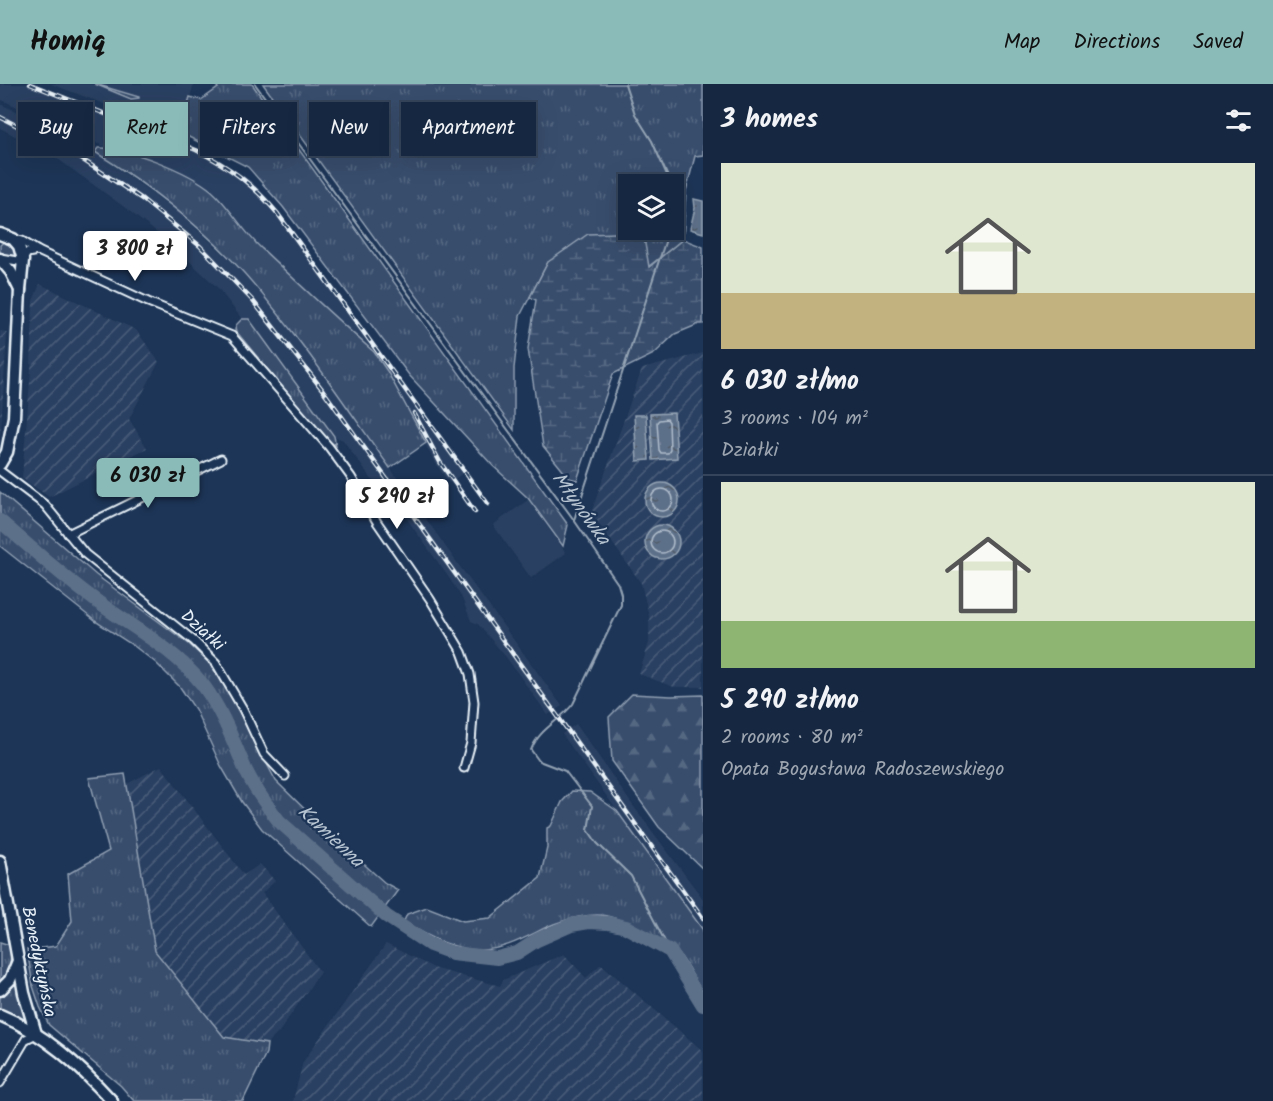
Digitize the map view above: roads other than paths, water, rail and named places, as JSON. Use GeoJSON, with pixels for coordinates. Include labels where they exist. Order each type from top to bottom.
{"type":"FeatureCollection","features":[{"type":"Feature","properties":{"kind":"street"},"geometry":{"type":"LineString","coordinates":[[0,234],[22,241],[148,302],[232,336],[329,447],[351,477],[377,522],[430,599],[462,652],[470,674],[474,702],[471,743],[464,768]]}},
{"type":"Feature","properties":{"kind":"street"},"geometry":{"type":"LineString","coordinates":[[0,464],[7,453],[14,417],[23,260],[20,246],[13,239]]}},
{"type":"Feature","properties":{"kind":"street"},"geometry":{"type":"LineString","coordinates":[[23,260],[27,253],[38,250]]}},
{"type":"Feature","properties":{"kind":"street"},"geometry":{"type":"LineString","coordinates":[[0,258],[23,260]]}},
{"type":"Feature","properties":{"kind":"street"},"geometry":{"type":"LineString","coordinates":[[0,258],[11,272],[20,290]]}},
{"type":"Feature","properties":{"kind":"street"},"geometry":{"type":"LineString","coordinates":[[68,534],[219,460]]}},
{"type":"Feature","properties":{"kind":"street","name":"Działki"},"geometry":{"type":"LineString","coordinates":[[0,471],[45,505],[85,554],[194,641],[216,663],[243,709],[264,754],[285,776]]}},
{"type":"Feature","properties":{"kind":"street","name":"Benedyktyńska"},"geometry":{"type":"LineString","coordinates":[[0,861],[26,1003],[36,1034]]}},
{"type":"Feature","properties":{"kind":"street"},"geometry":{"type":"LineString","coordinates":[[0,990],[10,980],[18,960]]}},
{"type":"Feature","properties":{"kind":"street"},"geometry":{"type":"LineString","coordinates":[[0,1015],[36,1034],[76,1065],[112,1101]]}},
{"type":"Feature","properties":{"kind":"street"},"geometry":{"type":"LineString","coordinates":[[0,1083],[26,1039],[36,1034]]}},
{"type":"Feature","properties":{"kind":"water"},"geometry":{"type":"Polygon","coordinates":[[[694,199],[703,201],[703,233],[690,229],[695,208],[694,199]]]}},
{"type":"Feature","properties":{"kind":"water"},"geometry":{"type":"Polygon","coordinates":[[[674,413],[677,458],[653,460],[650,414],[674,413]]]}},
{"type":"Feature","properties":{"kind":"water"},"geometry":{"type":"Polygon","coordinates":[[[634,415],[646,415],[649,460],[637,461],[634,415]]]}},
{"type":"Feature","properties":{"kind":"water"},"geometry":{"type":"Polygon","coordinates":[[[662,483],[674,488],[679,500],[674,512],[662,517],[650,512],[645,500],[650,488],[662,483]]]}},
{"type":"Feature","properties":{"kind":"water"},"geometry":{"type":"Polygon","coordinates":[[[662,525],[674,530],[679,542],[674,554],[662,559],[650,554],[645,542],[650,530],[662,525]]]}},
{"type":"Feature","properties":{"kind":"waterway","name":"Młynówka"},"geometry":{"type":"LineString","coordinates":[[255,84],[574,520],[618,584],[621,605],[573,704],[539,736],[531,750],[539,761],[565,771],[592,806],[588,830],[597,843],[631,876],[670,951]]}},
{"type":"Feature","properties":{"kind":"waterway"},"geometry":{"type":"LineString","coordinates":[[625,84],[635,114],[652,141],[667,174]]}},
{"type":"Feature","properties":{"kind":"waterway"},"geometry":{"type":"LineString","coordinates":[[574,520],[666,240]]}},
{"type":"Feature","properties":{"kind":"waterway","name":"Kamienna"},"geometry":{"type":"LineString","coordinates":[[0,521],[95,600],[166,649],[191,672],[203,685],[216,706],[249,778],[279,821],[386,916],[430,945],[452,953],[497,958],[517,953],[537,940],[571,925],[589,922],[626,927],[670,951],[703,1005]]}},
{"type":"Feature","properties":{"kind":"railway"},"geometry":{"type":"LineString","coordinates":[[30,84],[196,150],[220,163],[250,185],[278,214],[488,504]]}},
{"type":"Feature","properties":{"kind":"railway"},"geometry":{"type":"LineString","coordinates":[[0,117],[80,158],[142,199],[200,246],[253,301],[322,389],[703,918]]}},
{"type":"Feature","properties":{"kind":"railway"},"geometry":{"type":"LineString","coordinates":[[414,413],[440,462],[475,512]]}}]}
